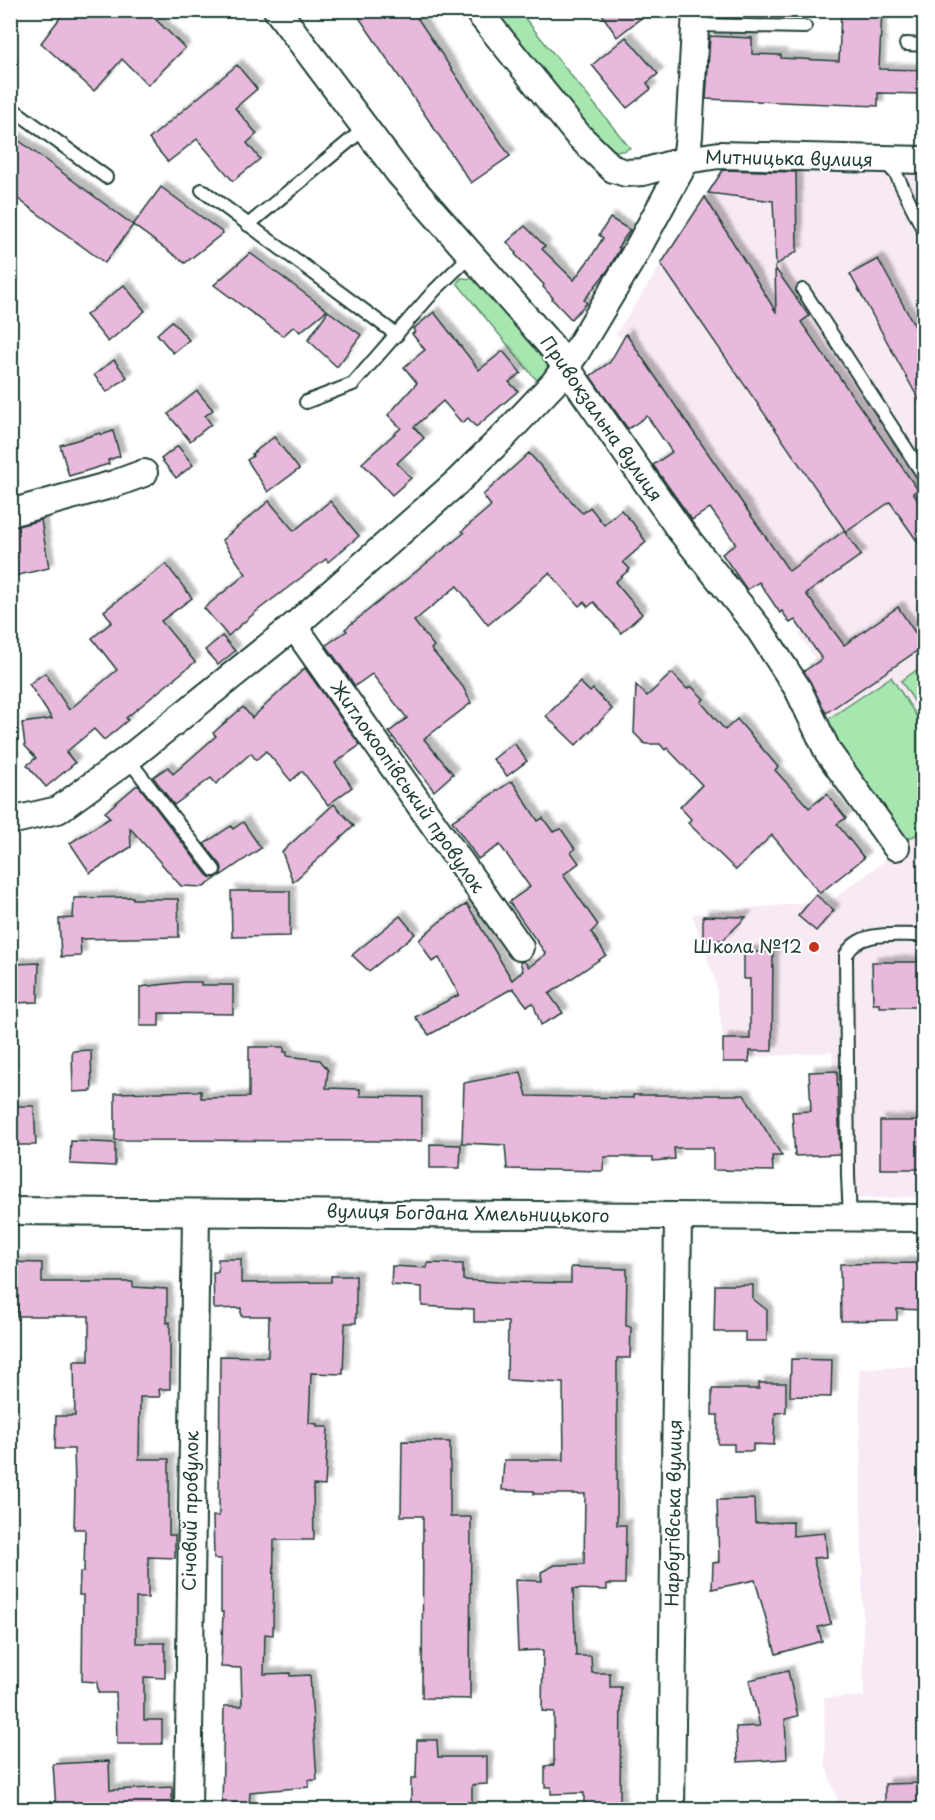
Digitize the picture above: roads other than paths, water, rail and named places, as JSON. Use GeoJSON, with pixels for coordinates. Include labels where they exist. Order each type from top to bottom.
{"type":"FeatureCollection","features":[{"type":"Feature","properties":{"kind":"street","name":"Привокзальна вулиця"},"geometry":{"type":"LineString","coordinates":[[277,10],[399,173],[532,323],[566,366],[680,530],[759,629],[798,689],[828,752],[896,847]]}},
{"type":"Feature","properties":{"kind":"street","name":"Митницька вулиця"},"geometry":{"type":"LineString","coordinates":[[477,10],[578,135],[605,163],[621,172],[651,170],[686,160],[719,155],[924,160]]}},
{"type":"Feature","properties":{"kind":"street"},"geometry":{"type":"LineString","coordinates":[[10,821],[58,810],[128,759],[294,626],[457,482],[535,405],[566,366],[616,286],[686,160],[695,18]]}},
{"type":"Feature","properties":{"kind":"street"},"geometry":{"type":"LineString","coordinates":[[10,513],[114,484],[144,473]]}},
{"type":"Feature","properties":{"kind":"street","name":"Житлокоопівський провулок"},"geometry":{"type":"LineString","coordinates":[[294,626],[520,947]]}},
{"type":"Feature","properties":{"kind":"street","name":"вулиця Богдана Хмельницького"},"geometry":{"type":"LineString","coordinates":[[10,1211],[924,1218]]}},
{"type":"Feature","properties":{"kind":"street","name":"Січовий провулок"},"geometry":{"type":"LineString","coordinates":[[188,1809],[196,1213]]}},
{"type":"Feature","properties":{"kind":"street","name":"Нарбутівська вулиця"},"geometry":{"type":"LineString","coordinates":[[671,1809],[678,1216]]}},
{"type":"Feature","properties":{"kind":"lane"},"geometry":{"type":"LineString","coordinates":[[695,18],[805,27]]}},
{"type":"Feature","properties":{"kind":"lane"},"geometry":{"type":"LineString","coordinates":[[906,44],[924,45]]}},
{"type":"Feature","properties":{"kind":"lane"},"geometry":{"type":"LineString","coordinates":[[10,107],[106,177]]}},
{"type":"Feature","properties":{"kind":"lane"},"geometry":{"type":"LineString","coordinates":[[248,225],[365,128]]}},
{"type":"Feature","properties":{"kind":"lane"},"geometry":{"type":"LineString","coordinates":[[883,160],[896,174],[924,231]]}},
{"type":"Feature","properties":{"kind":"lane"},"geometry":{"type":"LineString","coordinates":[[202,190],[397,335]]}},
{"type":"Feature","properties":{"kind":"lane"},"geometry":{"type":"LineString","coordinates":[[306,402],[352,384],[434,291],[471,255]]}},
{"type":"Feature","properties":{"kind":"lane"},"geometry":{"type":"LineString","coordinates":[[803,290],[924,476]]}},
{"type":"Feature","properties":{"kind":"lane"},"geometry":{"type":"LineString","coordinates":[[128,759],[214,870]]}},
{"type":"Feature","properties":{"kind":"lane"},"geometry":{"type":"LineString","coordinates":[[850,1218],[846,955],[850,947],[866,937],[924,935]]}},
{"type":"Feature","properties":{"kind":"place","name":"Школа №12"},"geometry":{"type":"Point","coordinates":[814,947]}}]}
